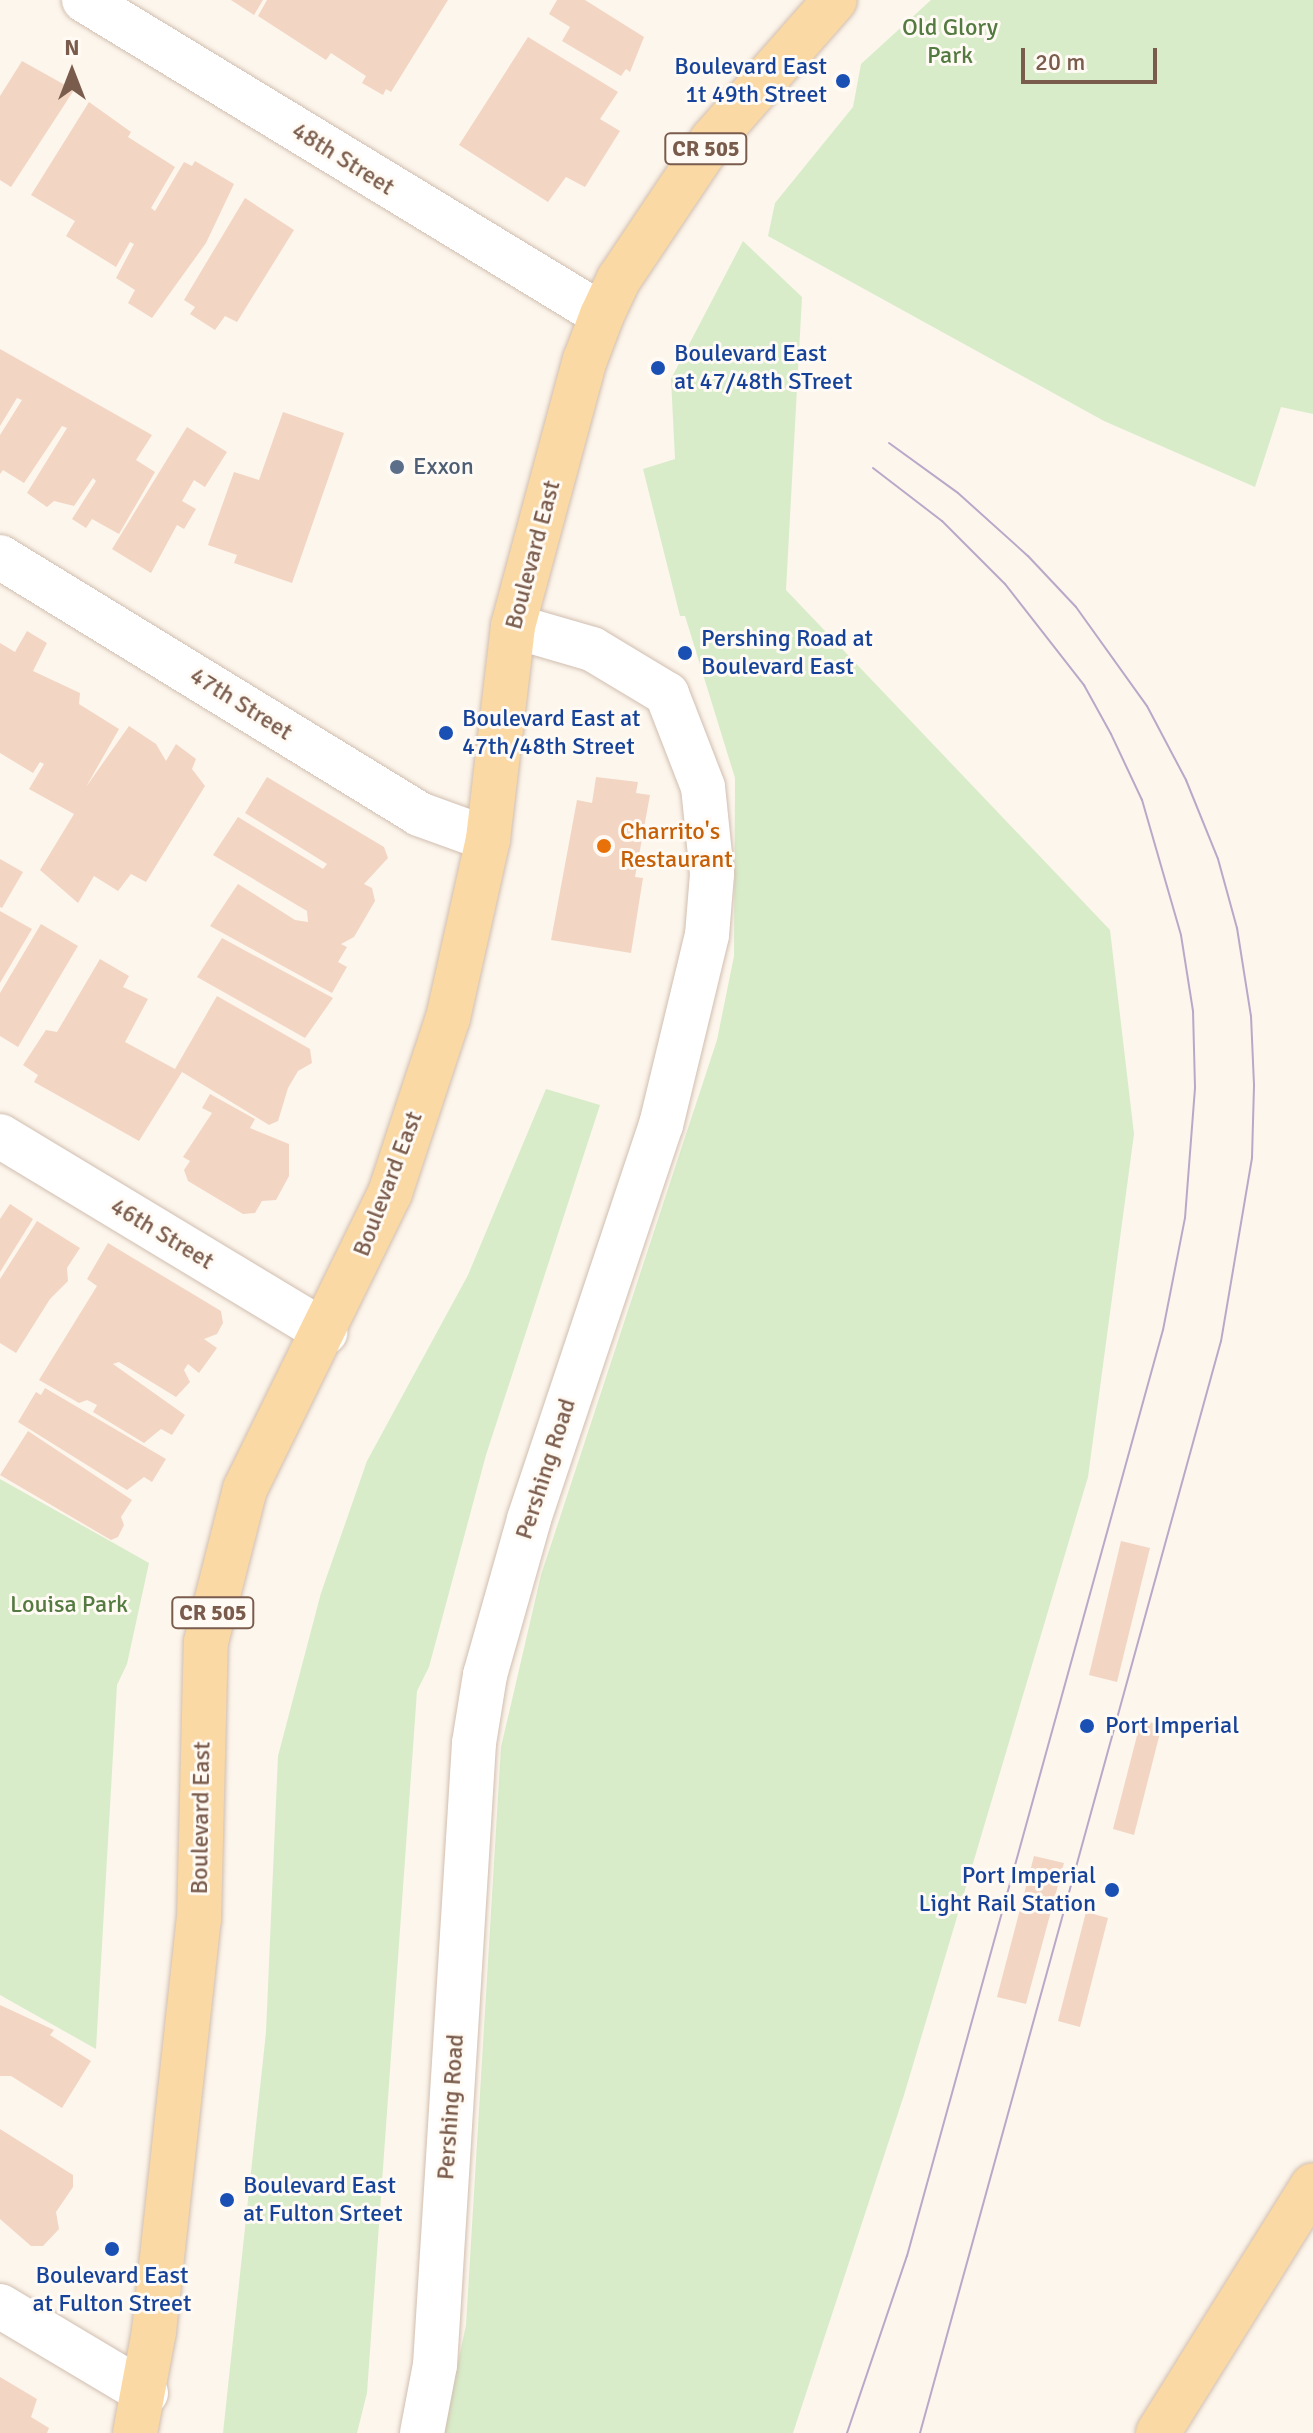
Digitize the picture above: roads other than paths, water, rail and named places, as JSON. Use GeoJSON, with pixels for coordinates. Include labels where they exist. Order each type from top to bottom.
{"type":"FeatureCollection","features":[{"type":"Feature","properties":{"kind":"main road","name":"Boulevard East"},"geometry":{"type":"LineString","coordinates":[[140,2413],[199,1920],[206,1642],[245,1489],[325,1332],[390,1193],[438,1047],[488,839],[513,626],[585,360],[602,315],[619,279],[712,140],[835,0]]}},
{"type":"Feature","properties":{"kind":"main road"},"geometry":{"type":"LineString","coordinates":[[1158,2433],[1313,2185]]}},
{"type":"Feature","properties":{"kind":"street","name":"48th Street"},"geometry":{"type":"LineString","coordinates":[[84,0],[602,315]]}},
{"type":"Feature","properties":{"kind":"street","name":"47th Street"},"geometry":{"type":"LineString","coordinates":[[0,557],[419,814],[488,839]]}},
{"type":"Feature","properties":{"kind":"street","name":"Pershing Road"},"geometry":{"type":"LineString","coordinates":[[422,2433],[435,2365],[474,1743],[485,1675],[529,1519],[661,1125],[707,935],[712,874],[703,787],[667,694],[592,649],[513,626]]}},
{"type":"Feature","properties":{"kind":"street","name":"46th Street"},"geometry":{"type":"LineString","coordinates":[[0,1136],[325,1332]]}},
{"type":"Feature","properties":{"kind":"street"},"geometry":{"type":"LineString","coordinates":[[0,2306],[140,2413]]}},
{"type":"Feature","properties":{"kind":"tram line"},"geometry":{"type":"LineString","coordinates":[[889,443],[958,493],[1028,556],[1076,607],[1147,706],[1186,780],[1218,859],[1237,928],[1251,1016],[1254,1086],[1252,1158],[1221,1341],[920,2433]]}},
{"type":"Feature","properties":{"kind":"tram line"},"geometry":{"type":"LineString","coordinates":[[847,2433],[907,2256],[1163,1330],[1185,1218],[1195,1087],[1193,1011],[1181,935],[1142,800],[1111,734],[1084,685],[1005,584],[942,521],[873,468]]}},
{"type":"Feature","properties":{"kind":"place","name":"Boulevard East 1t 49th Street"},"geometry":{"type":"Point","coordinates":[843,81]}},
{"type":"Feature","properties":{"kind":"place","name":"Boulevard East at 47/48th STreet"},"geometry":{"type":"Point","coordinates":[658,368]}},
{"type":"Feature","properties":{"kind":"place","name":"Exxon"},"geometry":{"type":"Point","coordinates":[397,467]}},
{"type":"Feature","properties":{"kind":"place","name":"Pershing Road at Boulevard East"},"geometry":{"type":"Point","coordinates":[685,653]}},
{"type":"Feature","properties":{"kind":"place","name":"Boulevard East at 47th/48th Street"},"geometry":{"type":"Point","coordinates":[446,733]}},
{"type":"Feature","properties":{"kind":"place","name":"Charrito's Restaurant"},"geometry":{"type":"Point","coordinates":[604,846]}},
{"type":"Feature","properties":{"kind":"place","name":"Port Imperial"},"geometry":{"type":"Point","coordinates":[1087,1726]}},
{"type":"Feature","properties":{"kind":"place","name":"Port Imperial Light Rail Station"},"geometry":{"type":"Point","coordinates":[1112,1890]}},
{"type":"Feature","properties":{"kind":"place","name":"Boulevard East at Fulton Srteet"},"geometry":{"type":"Point","coordinates":[227,2200]}},
{"type":"Feature","properties":{"kind":"place","name":"Boulevard East at Fulton Street"},"geometry":{"type":"Point","coordinates":[112,2249]}},
{"type":"Feature","properties":{"kind":"park label","name":"Old Glory Park"},"geometry":{"type":"Point","coordinates":[950,42]}},
{"type":"Feature","properties":{"kind":"park label","name":"Louisa Park"},"geometry":{"type":"Point","coordinates":[69,1605]}}]}
